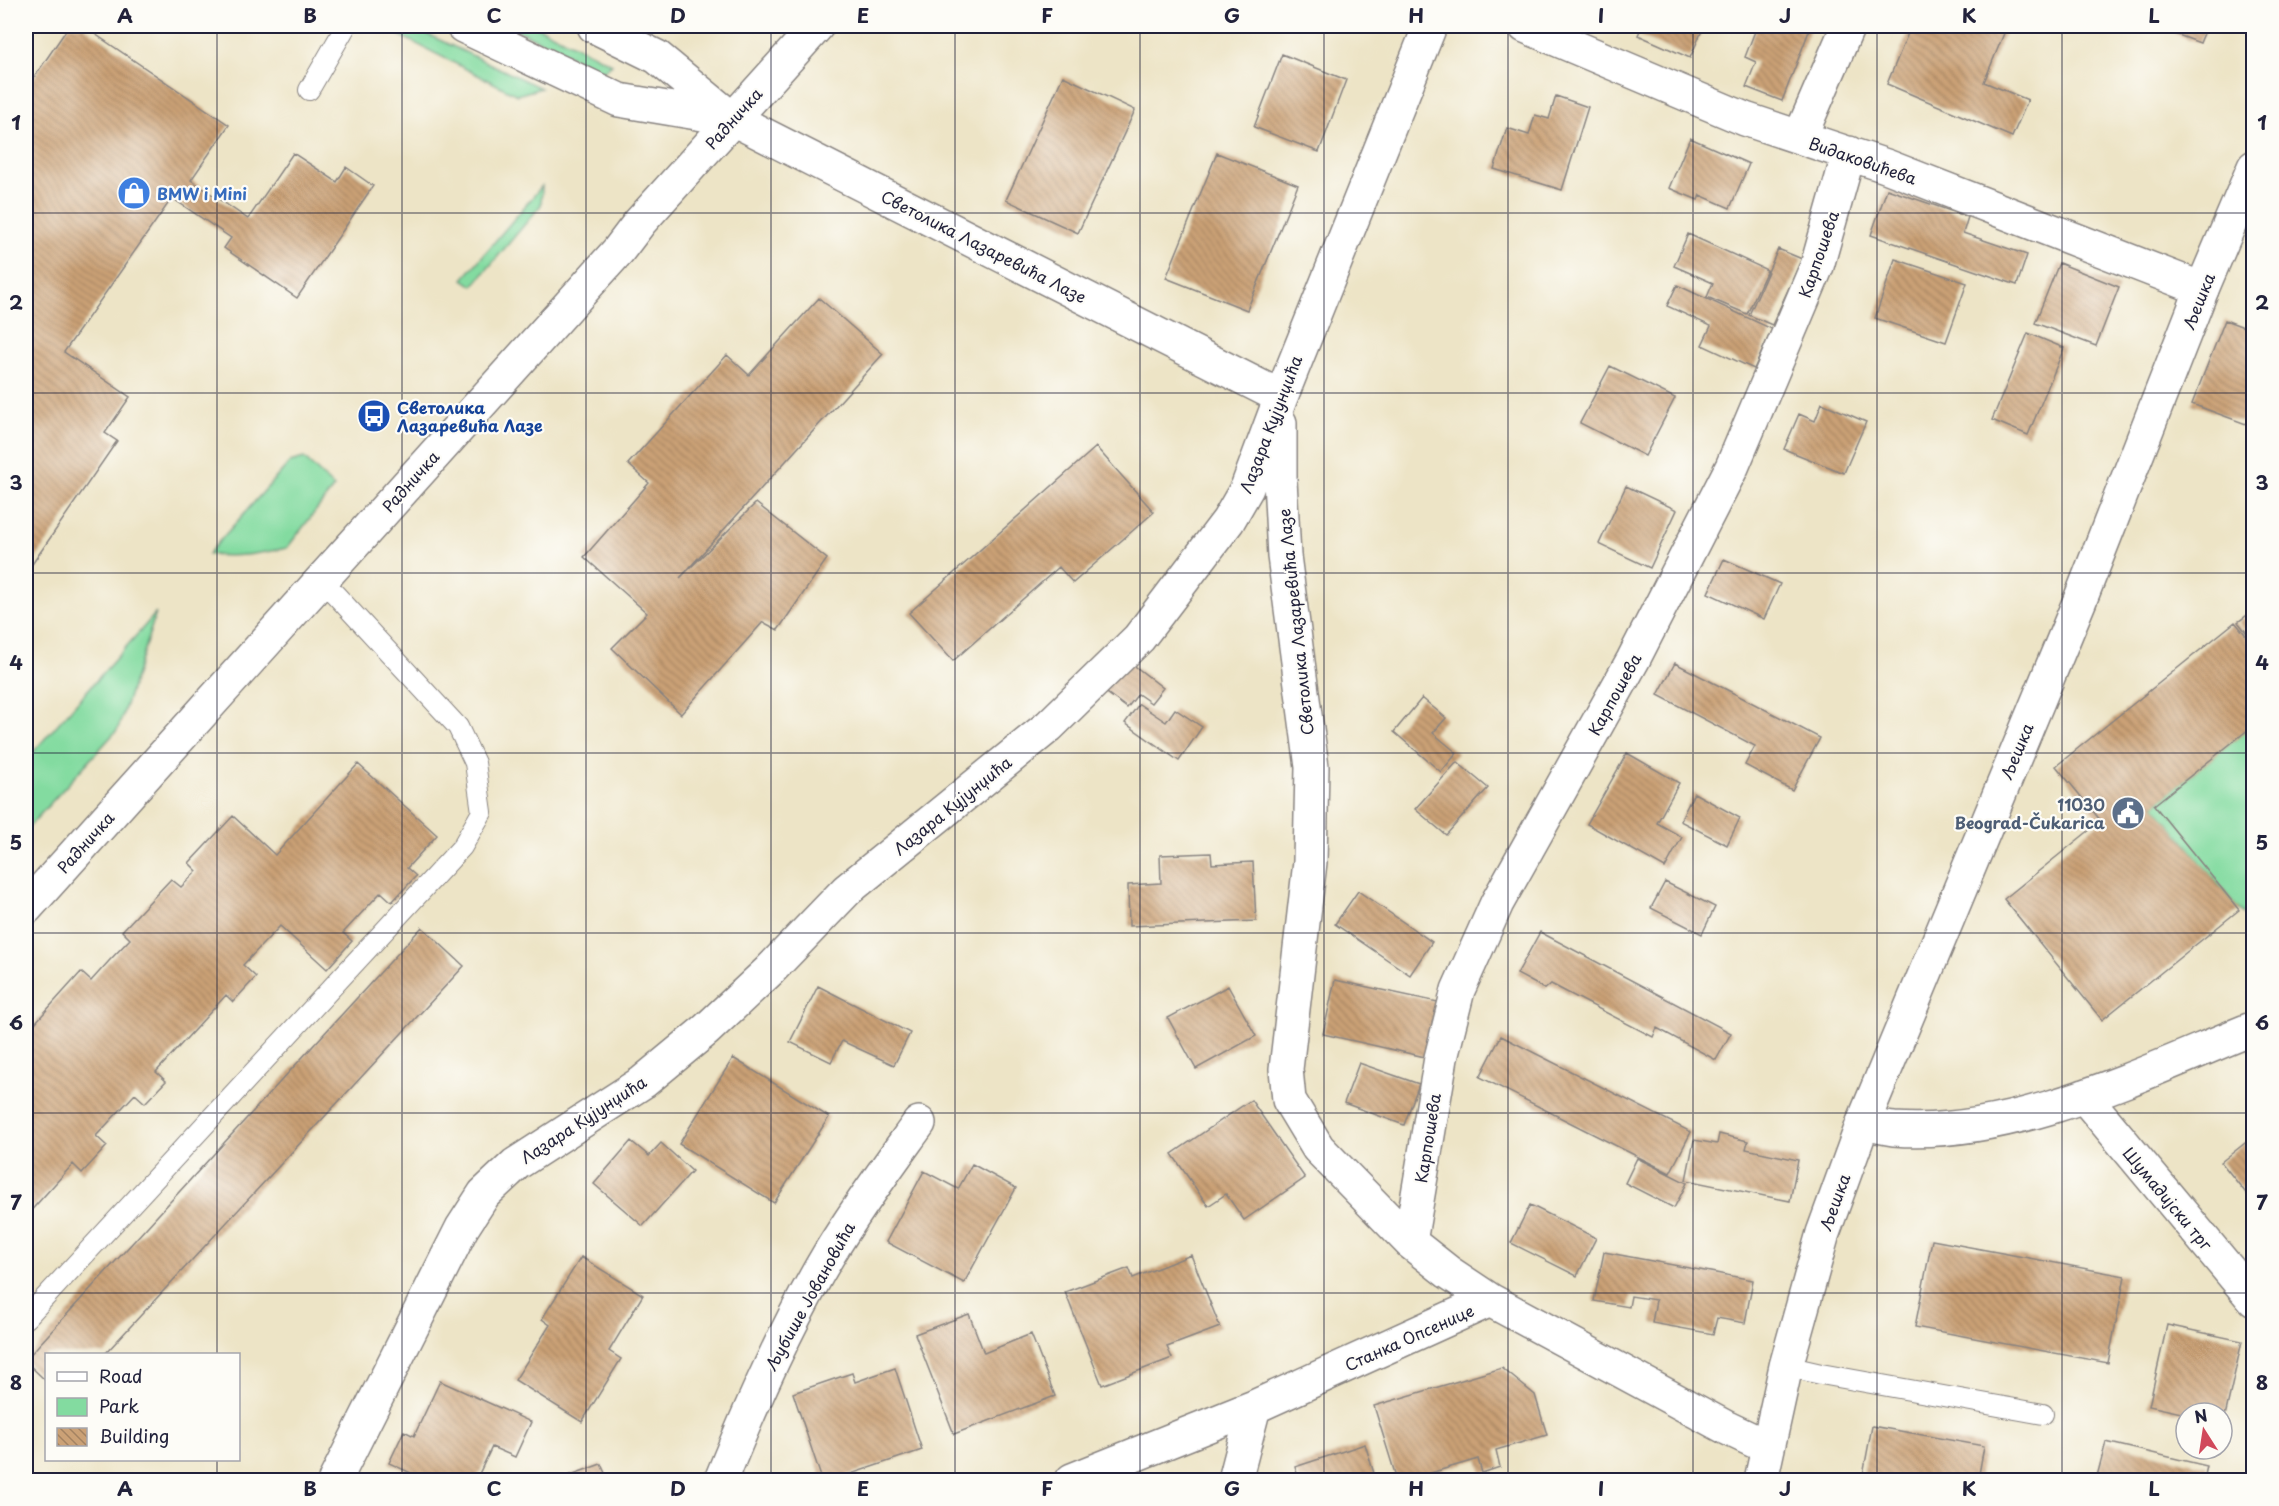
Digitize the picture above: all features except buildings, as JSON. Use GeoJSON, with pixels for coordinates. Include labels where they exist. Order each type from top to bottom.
{"type":"FeatureCollection","features":[{"type":"Feature","properties":{"kind":"street","name":"Светолика Лазаревића Лазе"},"geometry":{"type":"LineString","coordinates":[[463,26],[619,100],[733,119]]}},
{"type":"Feature","properties":{"kind":"street","name":"Светолика Лазаревића Лазе"},"geometry":{"type":"LineString","coordinates":[[594,26],[657,57],[733,119],[1281,397],[1280,480],[1284,556],[1312,767],[1310,862],[1286,1069],[1289,1100],[1318,1148],[1410,1242],[1448,1272],[1490,1300]]}},
{"type":"Feature","properties":{"kind":"street","name":"Радничка"},"geometry":{"type":"LineString","coordinates":[[26,908],[618,251],[640,222],[817,26]]}},
{"type":"Feature","properties":{"kind":"street","name":"Лазара Кујунџића"},"geometry":{"type":"LineString","coordinates":[[335,1480],[462,1228],[484,1194],[516,1164],[643,1082],[706,1030],[769,971],[847,890],[1010,759],[1090,687],[1139,638],[1228,520],[1247,488],[1281,397],[1431,26]]}},
{"type":"Feature","properties":{"kind":"street","name":"Видаковићева"},"geometry":{"type":"LineString","coordinates":[[1526,26],[1745,119],[1849,153],[2202,289]]}},
{"type":"Feature","properties":{"kind":"street"},"geometry":{"type":"LineString","coordinates":[[1800,137],[1848,26]]}},
{"type":"Feature","properties":{"kind":"street","name":"Карпошева"},"geometry":{"type":"LineString","coordinates":[[1410,1242],[1441,1058],[1458,990],[1497,903],[1633,660],[1732,466],[1817,266],[1849,153]]}},
{"type":"Feature","properties":{"kind":"street","name":"Љешка"},"geometry":{"type":"LineString","coordinates":[[1761,1480],[1786,1366],[1823,1233],[1863,1123],[2080,600],[2202,289],[2253,167]]}},
{"type":"Feature","properties":{"kind":"street"},"geometry":{"type":"LineString","coordinates":[[1863,1123],[1893,1129],[1923,1129],[1966,1126],[2010,1118],[2084,1096],[2253,1028]]}},
{"type":"Feature","properties":{"kind":"street","name":"Шумадијски трг"},"geometry":{"type":"LineString","coordinates":[[2084,1096],[2253,1300]]}},
{"type":"Feature","properties":{"kind":"street","name":"Љубише Јовановића"},"geometry":{"type":"LineString","coordinates":[[720,1480],[781,1342],[828,1255],[868,1193],[919,1123]]}},
{"type":"Feature","properties":{"kind":"street","name":"Станка Опсенице"},"geometry":{"type":"LineString","coordinates":[[1072,1480],[1254,1407],[1490,1300],[1727,1428],[1767,1447]]}},
{"type":"Feature","properties":{"kind":"street"},"geometry":{"type":"LineString","coordinates":[[1235,1480],[1254,1407]]}},
{"type":"Feature","properties":{"kind":"lane"},"geometry":{"type":"LineString","coordinates":[[309,90],[346,26]]}},
{"type":"Feature","properties":{"kind":"lane"},"geometry":{"type":"LineString","coordinates":[[26,1318],[462,848],[482,812],[476,764],[458,727],[321,579]]}},
{"type":"Feature","properties":{"kind":"lane"},"geometry":{"type":"LineString","coordinates":[[1786,1366],[2043,1414]]}},
{"type":"Feature","properties":{"kind":"green space"},"geometry":{"type":"Polygon","coordinates":[[[393,26],[410,26],[541,88],[517,95],[391,31],[393,26]]]}},
{"type":"Feature","properties":{"kind":"green space"},"geometry":{"type":"Polygon","coordinates":[[[509,26],[536,26],[612,64],[602,72],[509,26]]]}},
{"type":"Feature","properties":{"kind":"green space"},"geometry":{"type":"Polygon","coordinates":[[[542,186],[541,205],[473,286],[463,279],[542,186]]]}},
{"type":"Feature","properties":{"kind":"green space"},"geometry":{"type":"Polygon","coordinates":[[[304,458],[334,487],[287,548],[238,556],[208,554],[290,462],[304,458]]]}},
{"type":"Feature","properties":{"kind":"green space"},"geometry":{"type":"Polygon","coordinates":[[[156,613],[118,729],[26,830],[26,760],[156,613]]]}},
{"type":"Feature","properties":{"kind":"green space"},"geometry":{"type":"Polygon","coordinates":[[[2253,725],[2253,921],[2239,910],[2154,805],[2253,725]]]}},
{"type":"Feature","properties":{"kind":"place","name":"BMW i Mini"},"geometry":{"type":"Point","coordinates":[134,193]}},
{"type":"Feature","properties":{"kind":"place","name":"Светолика Лазаревића Лазе"},"geometry":{"type":"Point","coordinates":[374,416]}},
{"type":"Feature","properties":{"kind":"place","name":"11030 Beograd-Čukarica"},"geometry":{"type":"Point","coordinates":[2128,813]}}]}
